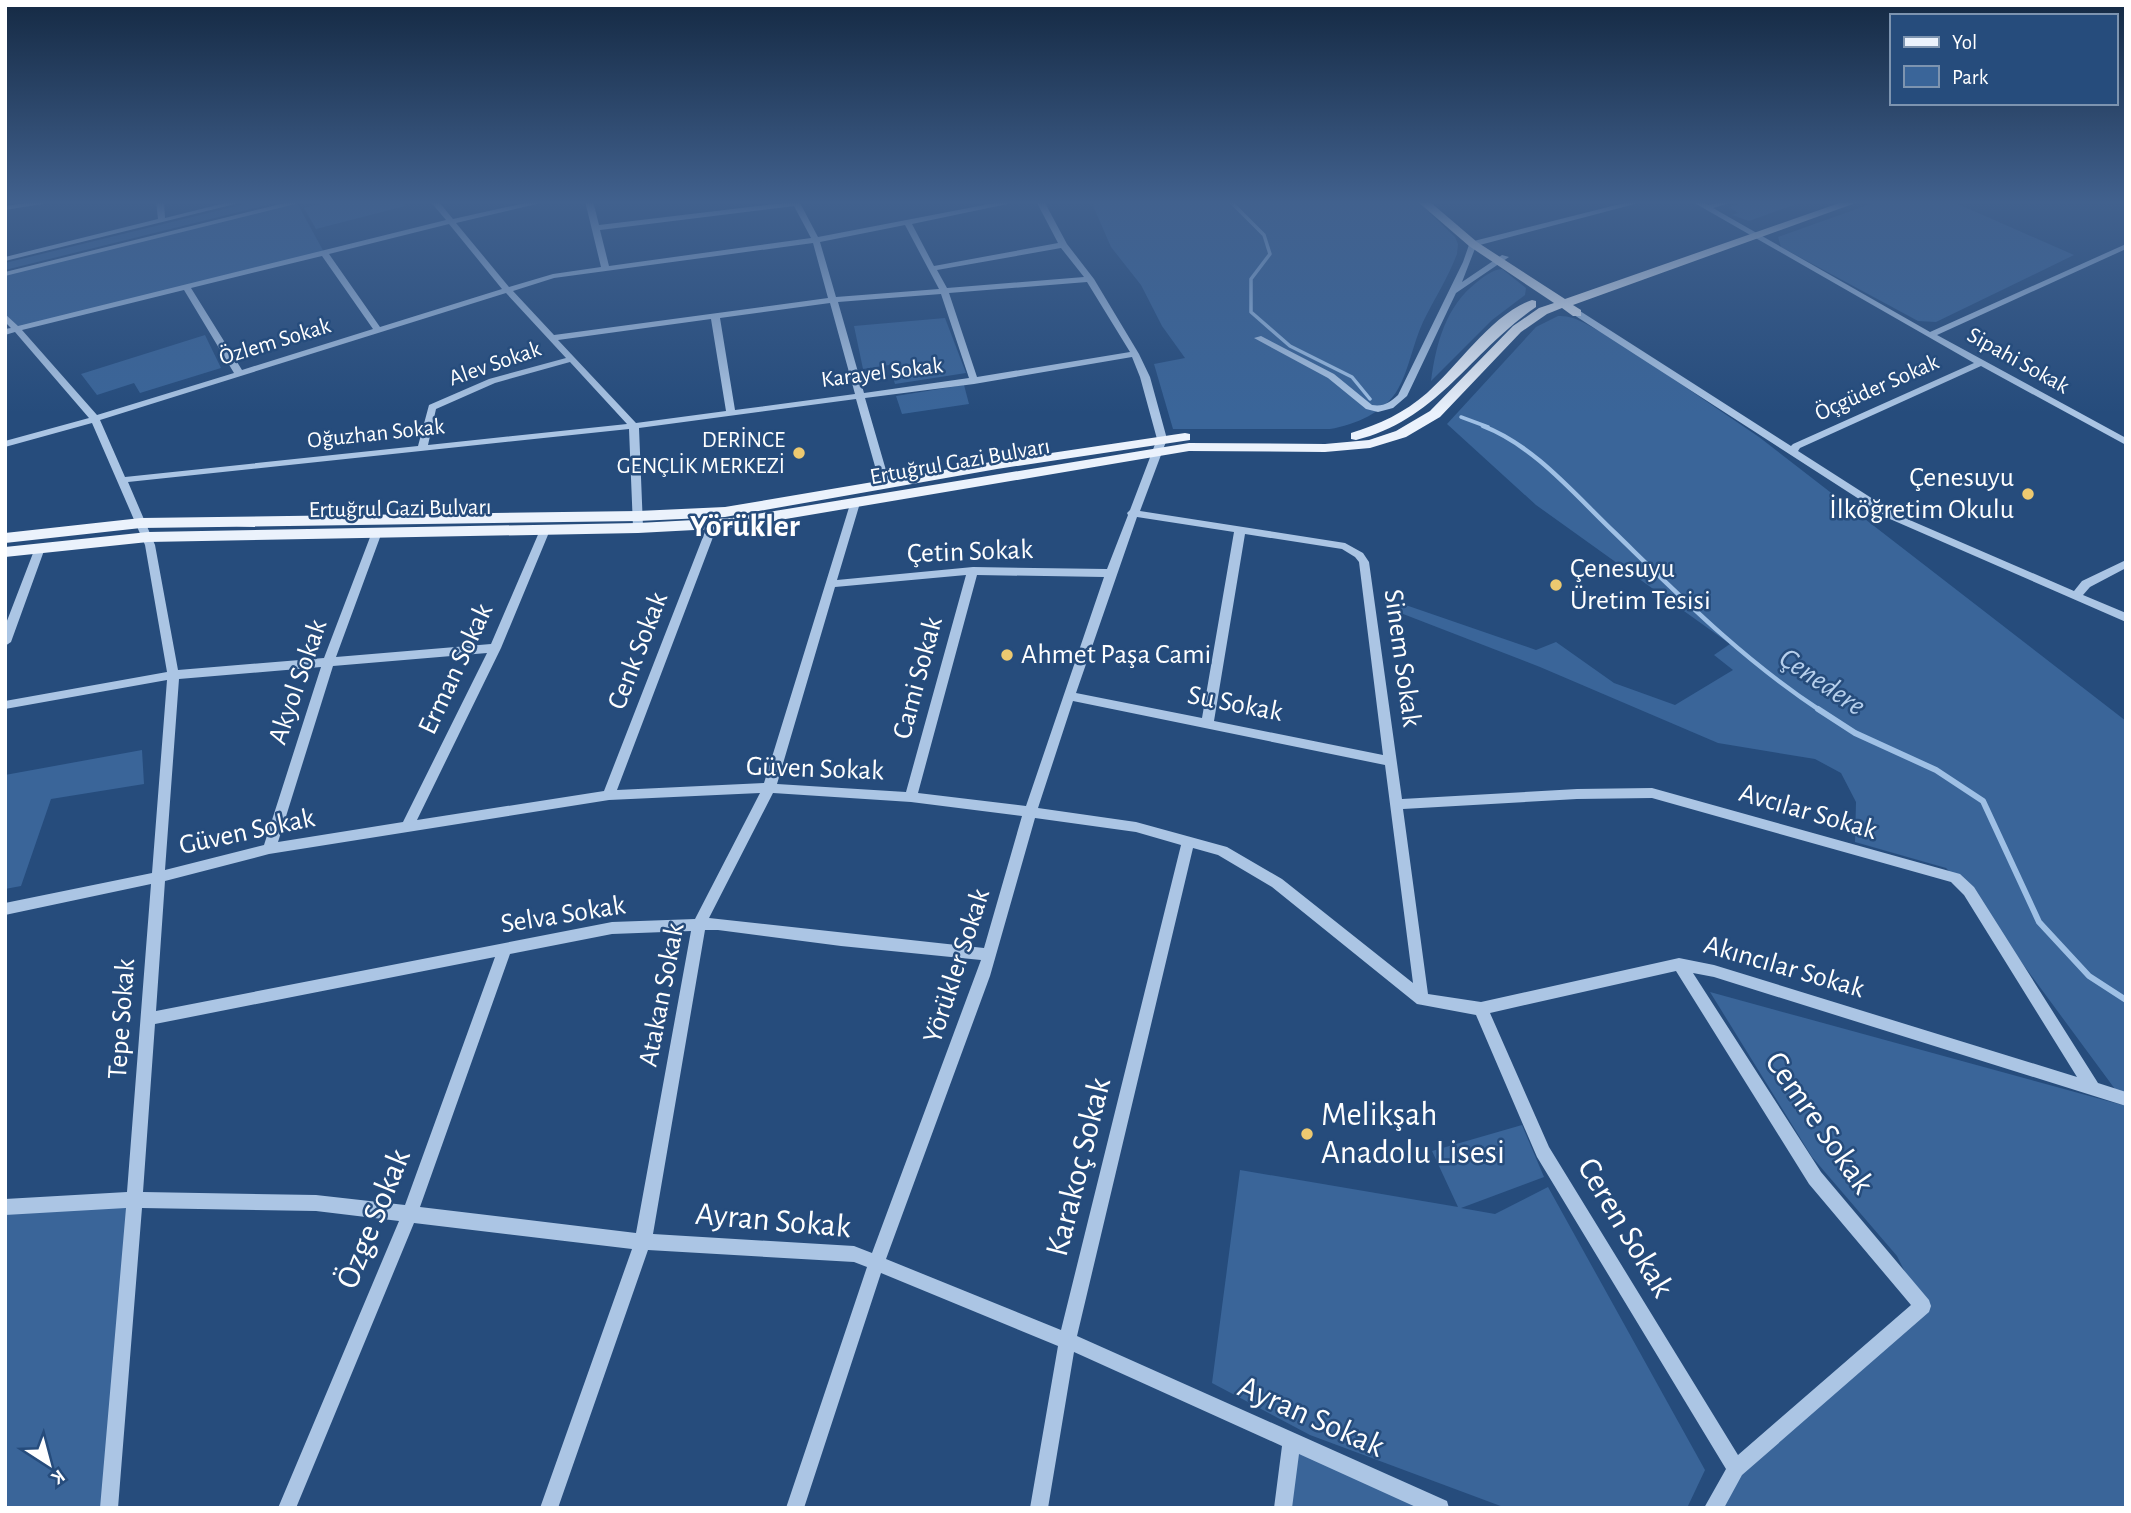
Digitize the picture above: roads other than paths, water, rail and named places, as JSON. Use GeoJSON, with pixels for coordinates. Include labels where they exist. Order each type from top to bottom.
{"type":"FeatureCollection","features":[{"type":"Feature","properties":{"kind":"main road"},"geometry":{"type":"LineString","coordinates":[[1523,272],[1581,311]]}},
{"type":"Feature","properties":{"kind":"main road"},"geometry":{"type":"LineString","coordinates":[[1581,311],[1588,288],[1637,272]]}},
{"type":"Feature","properties":{"kind":"main road","name":"Ertuğrul Gazi Bulvarı"},"geometry":{"type":"LineString","coordinates":[[5,538],[144,530],[638,522],[713,524],[855,503],[1159,445],[1192,436],[1338,438],[1374,432],[1407,416],[1424,404],[1500,327],[1558,293],[1588,288]]}},
{"type":"Feature","properties":{"kind":"main road"},"geometry":{"type":"LineString","coordinates":[[1558,293],[1538,296],[1537,307],[1581,311]]}},
{"type":"Feature","properties":{"kind":"main road","name":"Ertuğrul Gazi Bulvarı"},"geometry":{"type":"LineString","coordinates":[[5,551],[40,548],[144,530],[545,530],[638,522],[725,512],[885,484],[1159,445]]}},
{"type":"Feature","properties":{"kind":"street"},"geometry":{"type":"LineString","coordinates":[[5,332],[256,272]]}},
{"type":"Feature","properties":{"kind":"street"},"geometry":{"type":"LineString","coordinates":[[337,272],[378,330]]}},
{"type":"Feature","properties":{"kind":"street"},"geometry":{"type":"LineString","coordinates":[[491,272],[634,426],[638,522]]}},
{"type":"Feature","properties":{"kind":"street","name":"Özlem Sokak"},"geometry":{"type":"LineString","coordinates":[[5,444],[95,419],[506,289],[553,276],[592,272]]}},
{"type":"Feature","properties":{"kind":"street"},"geometry":{"type":"LineString","coordinates":[[825,272],[885,484]]}},
{"type":"Feature","properties":{"kind":"street"},"geometry":{"type":"LineString","coordinates":[[936,272],[974,381]]}},
{"type":"Feature","properties":{"kind":"street"},"geometry":{"type":"LineString","coordinates":[[1084,272],[1135,354],[1145,377],[1159,445]]}},
{"type":"Feature","properties":{"kind":"street"},"geometry":{"type":"LineString","coordinates":[[1258,338],[1322,370],[1369,407],[1378,409],[1390,406],[1402,396],[1463,272]]}},
{"type":"Feature","properties":{"kind":"street"},"geometry":{"type":"LineString","coordinates":[[1450,296],[1481,272]]}},
{"type":"Feature","properties":{"kind":"street","name":"Sipahi Sokak"},"geometry":{"type":"LineString","coordinates":[[1816,272],[2126,442]]}},
{"type":"Feature","properties":{"kind":"street"},"geometry":{"type":"LineString","coordinates":[[1930,335],[2070,272]]}},
{"type":"Feature","properties":{"kind":"street"},"geometry":{"type":"LineString","coordinates":[[552,338],[834,300],[1090,279]]}},
{"type":"Feature","properties":{"kind":"street"},"geometry":{"type":"LineString","coordinates":[[187,289],[239,373]]}},
{"type":"Feature","properties":{"kind":"street"},"geometry":{"type":"LineString","coordinates":[[1581,311],[1795,449],[1894,517],[2126,618]]}},
{"type":"Feature","properties":{"kind":"street","name":"Tepe Sokak"},"geometry":{"type":"LineString","coordinates":[[5,316],[95,419],[144,530],[173,675],[149,1019],[109,1508]]}},
{"type":"Feature","properties":{"kind":"street"},"geometry":{"type":"LineString","coordinates":[[715,316],[731,413]]}},
{"type":"Feature","properties":{"kind":"street","name":"Karayel Sokak"},"geometry":{"type":"LineString","coordinates":[[634,426],[974,381],[1135,354]]}},
{"type":"Feature","properties":{"kind":"street","name":"Alev Sokak"},"geometry":{"type":"LineString","coordinates":[[422,448],[432,407],[492,381],[572,359]]}},
{"type":"Feature","properties":{"kind":"street","name":"Öçgüder Sokak"},"geometry":{"type":"LineString","coordinates":[[1795,449],[1981,363]]}},
{"type":"Feature","properties":{"kind":"street","name":"Oğuzhan Sokak"},"geometry":{"type":"LineString","coordinates":[[122,480],[634,426]]}},
{"type":"Feature","properties":{"kind":"street","name":"Yörükler Sokak"},"geometry":{"type":"LineString","coordinates":[[796,1508],[876,1264],[990,955],[1030,812],[1132,513],[1159,445]]}},
{"type":"Feature","properties":{"kind":"street","name":"Atakan Sokak"},"geometry":{"type":"LineString","coordinates":[[549,1508],[643,1242],[699,925],[769,788],[855,503]]}},
{"type":"Feature","properties":{"kind":"street","name":"Sinem Sokak"},"geometry":{"type":"LineString","coordinates":[[1132,513],[1345,546],[1359,555],[1364,562],[1422,999]]}},
{"type":"Feature","properties":{"kind":"street","name":"Cenk Sokak"},"geometry":{"type":"LineString","coordinates":[[609,795],[713,524]]}},
{"type":"Feature","properties":{"kind":"street","name":"Erman Sokak"},"geometry":{"type":"LineString","coordinates":[[407,827],[495,648],[545,530]]}},
{"type":"Feature","properties":{"kind":"street"},"geometry":{"type":"LineString","coordinates":[[1207,724],[1240,530]]}},
{"type":"Feature","properties":{"kind":"street","name":"Akyol Sokak"},"geometry":{"type":"LineString","coordinates":[[269,849],[329,662],[377,532]]}},
{"type":"Feature","properties":{"kind":"street"},"geometry":{"type":"LineString","coordinates":[[5,642],[40,548]]}},
{"type":"Feature","properties":{"kind":"street"},"geometry":{"type":"LineString","coordinates":[[2077,595],[2086,584],[2126,563]]}},
{"type":"Feature","properties":{"kind":"street","name":"Çetin Sokak"},"geometry":{"type":"LineString","coordinates":[[830,584],[973,571],[1111,573]]}},
{"type":"Feature","properties":{"kind":"street","name":"Cami Sokak"},"geometry":{"type":"LineString","coordinates":[[911,797],[973,571]]}},
{"type":"Feature","properties":{"kind":"street"},"geometry":{"type":"LineString","coordinates":[[2077,595],[2126,611]]}},
{"type":"Feature","properties":{"kind":"street"},"geometry":{"type":"LineString","coordinates":[[5,705],[173,675],[495,648]]}},
{"type":"Feature","properties":{"kind":"street","name":"Su Sokak"},"geometry":{"type":"LineString","coordinates":[[1069,696],[1391,761]]}},
{"type":"Feature","properties":{"kind":"street","name":"Güven Sokak"},"geometry":{"type":"LineString","coordinates":[[5,909],[159,877],[269,849],[609,795],[769,788],[911,797],[1136,827],[1222,851],[1277,883],[1422,999]]}},
{"type":"Feature","properties":{"kind":"street","name":"Avcılar Sokak"},"geometry":{"type":"LineString","coordinates":[[1397,804],[1577,794],[1652,793],[1955,878],[1969,891],[2093,1088]]}},
{"type":"Feature","properties":{"kind":"street","name":"Karakoç Sokak"},"geometry":{"type":"LineString","coordinates":[[1039,1508],[1067,1341],[1188,842]]}},
{"type":"Feature","properties":{"kind":"street","name":"Selva Sokak"},"geometry":{"type":"LineString","coordinates":[[149,1019],[612,928],[718,924],[990,955]]}},
{"type":"Feature","properties":{"kind":"street","name":"Özge Sokak"},"geometry":{"type":"LineString","coordinates":[[286,1508],[410,1213],[505,948]]}},
{"type":"Feature","properties":{"kind":"street","name":"Akıncılar Sokak"},"geometry":{"type":"LineString","coordinates":[[1422,999],[1481,1009],[1679,964],[1714,971],[2126,1098]]}},
{"type":"Feature","properties":{"kind":"street","name":"Cemre Sokak"},"geometry":{"type":"LineString","coordinates":[[1679,964],[1815,1178],[1923,1306]]}},
{"type":"Feature","properties":{"kind":"street","name":"Ceren Sokak"},"geometry":{"type":"LineString","coordinates":[[1481,1009],[1544,1152],[1736,1469]]}},
{"type":"Feature","properties":{"kind":"street","name":"Ayran Sokak"},"geometry":{"type":"LineString","coordinates":[[5,1207],[135,1200],[316,1203],[643,1242],[854,1254],[1067,1341],[1440,1508]]}},
{"type":"Feature","properties":{"kind":"street"},"geometry":{"type":"LineString","coordinates":[[1713,1508],[1736,1469],[1923,1306]]}},
{"type":"Feature","properties":{"kind":"street"},"geometry":{"type":"LineString","coordinates":[[1283,1508],[1292,1441]]}},
{"type":"Feature","properties":{"kind":"waterway"},"geometry":{"type":"LineString","coordinates":[[1257,272],[1251,279],[1251,312],[1290,346],[1352,377],[1370,399]]}},
{"type":"Feature","properties":{"kind":"waterway","name":"Çenedere"},"geometry":{"type":"LineString","coordinates":[[1461,417],[1488,427]]}},
{"type":"Feature","properties":{"kind":"waterway","name":"Çenedere"},"geometry":{"type":"LineString","coordinates":[[1483,426],[1502,435],[1537,459],[1714,627],[1765,670],[1820,710]]}},
{"type":"Feature","properties":{"kind":"waterway","name":"Çenedere"},"geometry":{"type":"LineString","coordinates":[[1820,710],[1855,733],[1936,770],[1983,801],[2039,922],[2089,976],[2126,1000]]}},
{"type":"Feature","properties":{"kind":"place","name":"DERİNCE GENÇLİK MERKEZİ"},"geometry":{"type":"Point","coordinates":[799,453]}},
{"type":"Feature","properties":{"kind":"place","name":"Çenesuyu İlköğretim Okulu"},"geometry":{"type":"Point","coordinates":[2028,494]}},
{"type":"Feature","properties":{"kind":"place","name":"Çenesuyu Üretim Tesisi"},"geometry":{"type":"Point","coordinates":[1556,585]}},
{"type":"Feature","properties":{"kind":"place","name":"Ahmet Paşa Cami"},"geometry":{"type":"Point","coordinates":[1007,655]}},
{"type":"Feature","properties":{"kind":"place","name":"Melikşah Anadolu Lisesi"},"geometry":{"type":"Point","coordinates":[1307,1134]}},
{"type":"Feature","properties":{"kind":"district","name":"Yörükler"},"geometry":{"type":"Point","coordinates":[745,526]}}]}
